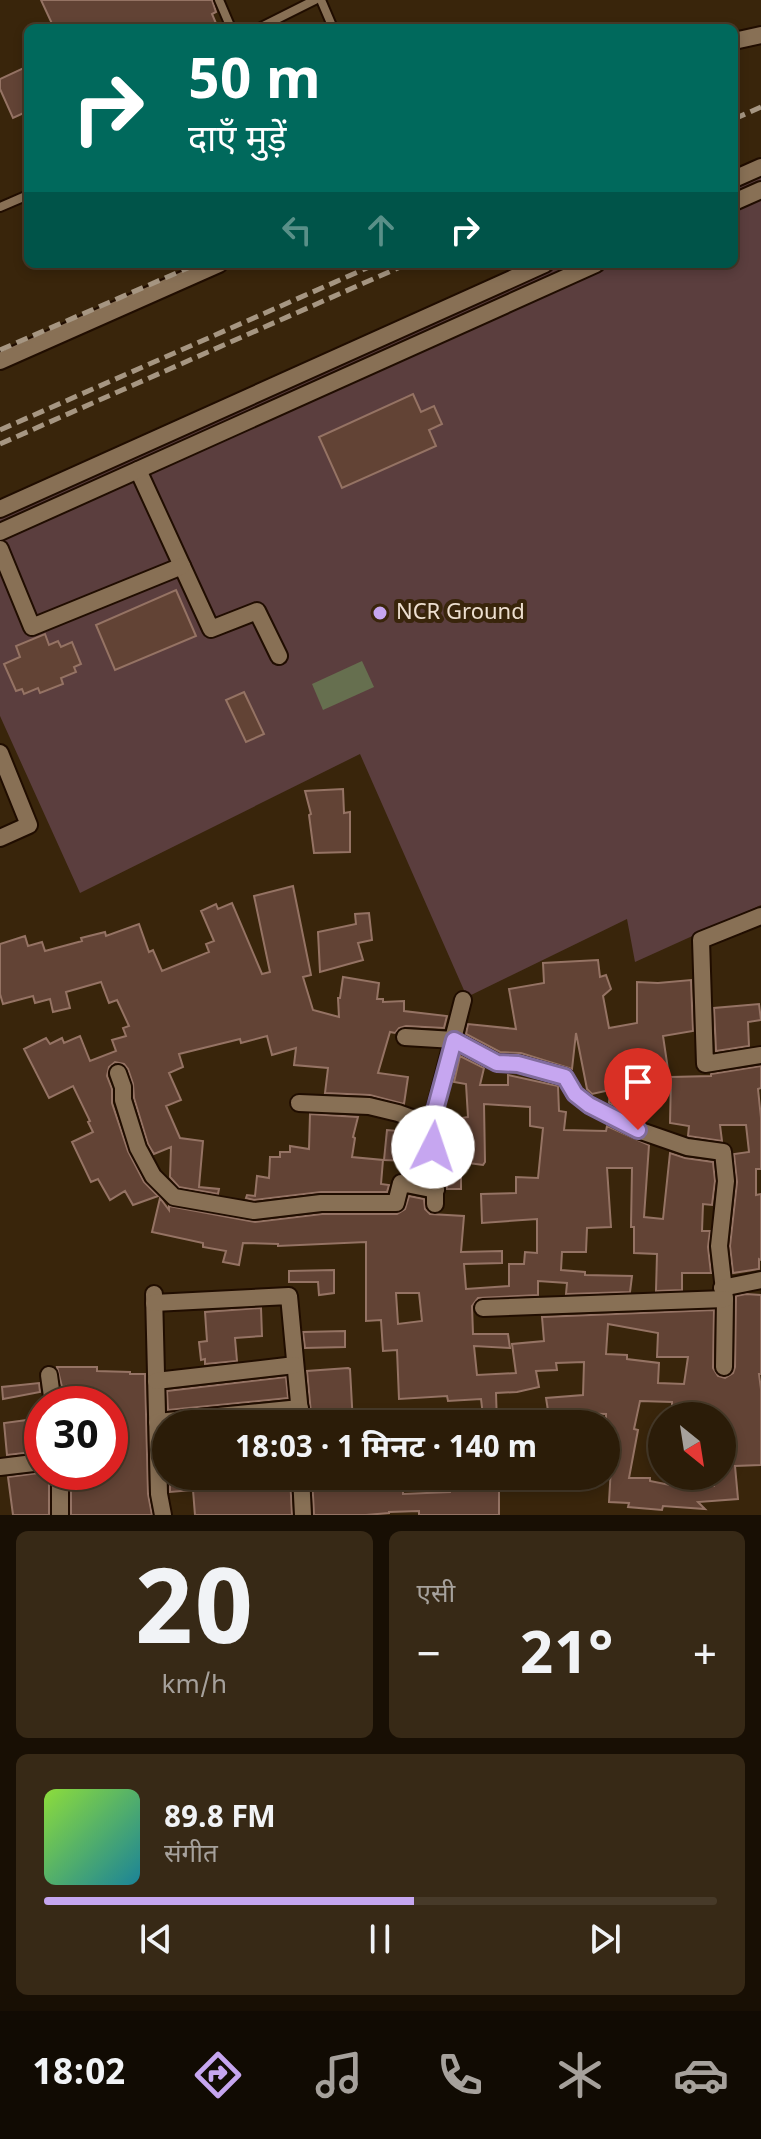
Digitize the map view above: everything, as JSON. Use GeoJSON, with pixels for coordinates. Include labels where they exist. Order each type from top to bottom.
{"type":"FeatureCollection","features":[{"type":"Feature","properties":{"kind":"street"},"geometry":{"type":"LineString","coordinates":[[738,40],[761,35]]}},
{"type":"Feature","properties":{"kind":"street"},"geometry":{"type":"LineString","coordinates":[[738,177],[761,167]]}},
{"type":"Feature","properties":{"kind":"street"},"geometry":{"type":"LineString","coordinates":[[738,200],[761,190]]}},
{"type":"Feature","properties":{"kind":"street"},"geometry":{"type":"LineString","coordinates":[[0,361],[210,268]]}},
{"type":"Feature","properties":{"kind":"street"},"geometry":{"type":"LineString","coordinates":[[0,509],[536,268]]}},
{"type":"Feature","properties":{"kind":"street"},"geometry":{"type":"LineString","coordinates":[[0,532],[587,268]]}},
{"type":"Feature","properties":{"kind":"street"},"geometry":{"type":"LineString","coordinates":[[138,470],[211,629],[257,611],[279,656]]}},
{"type":"Feature","properties":{"kind":"street"},"geometry":{"type":"LineString","coordinates":[[0,549],[32,627],[182,566]]}},
{"type":"Feature","properties":{"kind":"street"},"geometry":{"type":"LineString","coordinates":[[0,753],[29,825],[0,838]]}},
{"type":"Feature","properties":{"kind":"street"},"geometry":{"type":"LineString","coordinates":[[761,916],[701,940],[705,1064],[761,1055]]}},
{"type":"Feature","properties":{"kind":"street"},"geometry":{"type":"LineString","coordinates":[[118,1073],[138,1148],[153,1176],[174,1197],[254,1211],[321,1203],[396,1203],[401,1183],[436,1197],[431,1125],[463,1000]]}},
{"type":"Feature","properties":{"kind":"street"},"geometry":{"type":"LineString","coordinates":[[405,1037],[454,1040],[497,1063],[518,1064],[565,1077],[575,1094],[589,1105],[638,1130],[687,1147],[723,1152],[726,1181],[719,1246],[724,1367]]}},
{"type":"Feature","properties":{"kind":"street"},"geometry":{"type":"LineString","coordinates":[[299,1103],[369,1106],[431,1125]]}},
{"type":"Feature","properties":{"kind":"street"},"geometry":{"type":"LineString","coordinates":[[483,1308],[723,1294],[761,1280]]}},
{"type":"Feature","properties":{"kind":"street"},"geometry":{"type":"LineString","coordinates":[[157,1410],[154,1299],[289,1296],[299,1410]]}},
{"type":"Feature","properties":{"kind":"street"},"geometry":{"type":"LineString","coordinates":[[156,1381],[295,1365]]}},
{"type":"Feature","properties":{"kind":"street"},"geometry":{"type":"LineString","coordinates":[[49,1375],[51,1386]]}},
{"type":"Feature","properties":{"kind":"street"},"geometry":{"type":"LineString","coordinates":[[0,1467],[24,1464]]}},
{"type":"Feature","properties":{"kind":"street"},"geometry":{"type":"LineString","coordinates":[[60,1490],[60,1515]]}},
{"type":"Feature","properties":{"kind":"street"},"geometry":{"type":"LineString","coordinates":[[160,1490],[163,1515]]}},
{"type":"Feature","properties":{"kind":"street"},"geometry":{"type":"LineString","coordinates":[[302,1490],[303,1515]]}},
{"type":"Feature","properties":{"kind":"lane"},"geometry":{"type":"LineString","coordinates":[[219,0],[229,24]]}},
{"type":"Feature","properties":{"kind":"lane"},"geometry":{"type":"LineString","coordinates":[[267,24],[318,0],[331,24]]}},
{"type":"Feature","properties":{"kind":"lane"},"geometry":{"type":"LineString","coordinates":[[0,207],[24,197]]}},
{"type":"Feature","properties":{"kind":"shaded area","name":"NCR Ground"},"geometry":{"type":"Polygon","coordinates":[[[761,168],[761,905],[635,962],[627,919],[467,997],[360,754],[80,893],[0,716],[0,510],[538,268],[738,268],[738,178],[761,168]]]}},
{"type":"Feature","properties":{"kind":"shaded area"},"geometry":{"type":"Polygon","coordinates":[[[362,661],[374,687],[323,710],[312,684],[362,661]]]}},
{"type":"Feature","properties":{"kind":"building"},"geometry":{"type":"Polygon","coordinates":[[[41,0],[212,0],[216,12],[212,14],[216,24],[52,24],[41,0]]]}},
{"type":"Feature","properties":{"kind":"building"},"geometry":{"type":"Polygon","coordinates":[[[24,68],[24,113],[13,118],[0,89],[0,79],[24,68]]]}},
{"type":"Feature","properties":{"kind":"building"},"geometry":{"type":"Polygon","coordinates":[[[413,394],[421,412],[434,406],[442,424],[429,430],[436,446],[342,488],[319,437],[413,394]]]}},
{"type":"Feature","properties":{"kind":"building"},"geometry":{"type":"Polygon","coordinates":[[[176,590],[196,636],[115,670],[96,625],[176,590]]]}},
{"type":"Feature","properties":{"kind":"building"},"geometry":{"type":"Polygon","coordinates":[[[45,634],[49,645],[58,641],[61,647],[72,642],[81,664],[74,667],[76,672],[61,678],[63,684],[40,693],[38,688],[24,694],[22,689],[16,691],[4,664],[20,657],[16,646],[45,634]]]}},
{"type":"Feature","properties":{"kind":"building"},"geometry":{"type":"Polygon","coordinates":[[[244,692],[264,734],[246,742],[226,700],[244,692]]]}},
{"type":"Feature","properties":{"kind":"building"},"geometry":{"type":"Polygon","coordinates":[[[343,789],[344,813],[350,812],[350,852],[314,853],[311,814],[305,791],[343,789]]]}},
{"type":"Feature","properties":{"kind":"building"},"geometry":{"type":"Polygon","coordinates":[[[293,886],[311,975],[303,977],[313,1010],[339,1017],[338,998],[343,977],[379,983],[377,999],[383,999],[383,1002],[404,1001],[404,1011],[447,1016],[444,1028],[406,1026],[395,1033],[390,1032],[378,1073],[408,1077],[404,1104],[370,1095],[325,1093],[328,1068],[294,1065],[296,1048],[272,1055],[267,1036],[241,1043],[240,1039],[179,1054],[183,1067],[169,1073],[181,1100],[166,1106],[180,1138],[203,1141],[199,1187],[219,1189],[218,1194],[179,1187],[170,1177],[171,1147],[154,1154],[148,1144],[128,1069],[124,1064],[115,1062],[109,1067],[107,1076],[112,1089],[112,1103],[128,1151],[144,1182],[158,1196],[133,1205],[125,1191],[110,1200],[98,1179],[91,1182],[72,1142],[93,1132],[73,1086],[49,1098],[24,1049],[46,1038],[50,1044],[62,1038],[64,1043],[80,1036],[90,1061],[116,1051],[112,1040],[126,1036],[123,1028],[129,1026],[117,1000],[109,1003],[101,982],[66,992],[70,1008],[53,1012],[50,999],[35,1003],[33,996],[3,1004],[0,994],[0,944],[25,936],[28,946],[42,942],[45,951],[82,941],[81,938],[105,932],[106,936],[139,924],[149,952],[153,950],[162,971],[209,952],[206,944],[214,941],[201,911],[216,904],[218,909],[232,903],[262,974],[270,972],[254,896],[293,886]]]}},
{"type":"Feature","properties":{"kind":"building"},"geometry":{"type":"Polygon","coordinates":[[[369,913],[372,940],[358,943],[363,960],[320,972],[318,932],[356,924],[355,914],[369,913]]]}},
{"type":"Feature","properties":{"kind":"building"},"geometry":{"type":"Polygon","coordinates":[[[598,960],[600,977],[606,975],[611,989],[603,996],[609,1028],[637,1023],[637,982],[691,980],[693,1031],[663,1036],[669,1076],[632,1080],[638,1118],[609,1103],[610,1090],[592,1094],[587,1089],[576,1033],[572,1069],[521,1053],[500,1052],[466,1034],[468,1024],[516,1029],[509,989],[544,983],[543,963],[598,960]]]}},
{"type":"Feature","properties":{"kind":"building"},"geometry":{"type":"Polygon","coordinates":[[[759,1004],[761,1020],[748,1022],[749,1046],[716,1051],[714,1008],[759,1004]]]}},
{"type":"Feature","properties":{"kind":"building"},"geometry":{"type":"Polygon","coordinates":[[[460,1056],[484,1068],[480,1085],[508,1085],[508,1075],[558,1086],[559,1111],[566,1112],[564,1130],[606,1131],[607,1126],[649,1145],[644,1217],[663,1219],[670,1153],[713,1162],[715,1181],[712,1205],[703,1204],[702,1231],[710,1231],[711,1273],[682,1273],[682,1290],[656,1291],[657,1254],[634,1253],[632,1168],[607,1168],[611,1227],[587,1228],[586,1252],[562,1252],[561,1270],[585,1272],[585,1275],[632,1276],[630,1292],[566,1294],[567,1283],[538,1281],[538,1295],[478,1298],[472,1306],[473,1334],[508,1334],[510,1348],[474,1346],[477,1375],[516,1373],[512,1344],[544,1341],[542,1317],[714,1310],[713,1368],[718,1376],[725,1378],[733,1373],[735,1367],[736,1296],[761,1295],[761,1465],[736,1466],[736,1402],[640,1401],[634,1429],[638,1430],[629,1478],[648,1478],[648,1490],[736,1490],[736,1477],[738,1499],[698,1502],[705,1509],[663,1506],[662,1510],[609,1502],[610,1490],[620,1490],[620,1410],[548,1410],[546,1398],[583,1395],[584,1362],[556,1363],[557,1370],[536,1371],[539,1387],[496,1393],[497,1410],[482,1410],[481,1399],[448,1401],[447,1396],[399,1399],[397,1350],[383,1351],[381,1320],[366,1321],[366,1242],[278,1246],[243,1243],[239,1265],[223,1262],[226,1251],[152,1232],[160,1198],[169,1210],[169,1206],[255,1222],[322,1214],[397,1214],[405,1209],[409,1196],[424,1199],[425,1209],[430,1214],[464,1216],[461,1252],[502,1251],[502,1263],[464,1264],[466,1289],[509,1286],[509,1264],[524,1264],[525,1252],[537,1253],[537,1219],[482,1223],[481,1194],[516,1193],[516,1177],[538,1178],[543,1128],[530,1126],[530,1107],[484,1104],[485,1162],[483,1165],[468,1163],[468,1168],[461,1168],[461,1189],[447,1189],[443,1121],[468,1117],[466,1084],[454,1082],[460,1056]],[[396,1293],[398,1324],[422,1321],[419,1293],[396,1293]],[[608,1324],[606,1354],[627,1355],[627,1359],[659,1363],[658,1383],[684,1384],[688,1357],[657,1357],[658,1333],[608,1324]]]}},
{"type":"Feature","properties":{"kind":"building"},"geometry":{"type":"Polygon","coordinates":[[[761,1066],[761,1088],[758,1089],[761,1169],[756,1169],[756,1195],[761,1194],[761,1260],[759,1269],[733,1273],[730,1246],[737,1182],[734,1154],[749,1152],[746,1125],[720,1125],[722,1141],[688,1136],[689,1126],[670,1123],[671,1077],[711,1076],[761,1066]]]}},
{"type":"Feature","properties":{"kind":"building"},"geometry":{"type":"Polygon","coordinates":[[[310,1114],[358,1117],[352,1157],[383,1160],[381,1184],[389,1185],[387,1192],[321,1192],[254,1200],[246,1198],[247,1195],[255,1196],[257,1176],[269,1178],[270,1157],[280,1157],[280,1152],[290,1152],[290,1146],[309,1149],[310,1114]]]}},
{"type":"Feature","properties":{"kind":"building"},"geometry":{"type":"Polygon","coordinates":[[[398,1127],[421,1133],[424,1176],[410,1174],[410,1161],[384,1160],[387,1130],[398,1131],[398,1127]]]}},
{"type":"Feature","properties":{"kind":"building"},"geometry":{"type":"Polygon","coordinates":[[[334,1270],[334,1293],[319,1295],[318,1282],[289,1282],[289,1271],[334,1270]]]}},
{"type":"Feature","properties":{"kind":"building"},"geometry":{"type":"Polygon","coordinates":[[[261,1308],[262,1336],[235,1338],[237,1361],[205,1364],[205,1359],[201,1360],[199,1342],[207,1341],[205,1312],[261,1308]]]}},
{"type":"Feature","properties":{"kind":"building"},"geometry":{"type":"Polygon","coordinates":[[[345,1331],[345,1347],[305,1348],[303,1332],[345,1331]]]}},
{"type":"Feature","properties":{"kind":"building"},"geometry":{"type":"Polygon","coordinates":[[[57,1367],[97,1367],[97,1371],[145,1374],[148,1494],[152,1515],[71,1515],[71,1490],[128,1490],[128,1386],[62,1386],[57,1367]]]}},
{"type":"Feature","properties":{"kind":"building"},"geometry":{"type":"Polygon","coordinates":[[[350,1369],[352,1410],[311,1410],[307,1371],[350,1369]]]}},
{"type":"Feature","properties":{"kind":"building"},"geometry":{"type":"Polygon","coordinates":[[[286,1377],[288,1398],[168,1410],[167,1391],[286,1377]]]}},
{"type":"Feature","properties":{"kind":"building"},"geometry":{"type":"Polygon","coordinates":[[[39,1383],[39,1386],[24,1386],[24,1395],[3,1399],[2,1387],[39,1383]]]}},
{"type":"Feature","properties":{"kind":"building"},"geometry":{"type":"Polygon","coordinates":[[[24,1420],[24,1453],[7,1455],[4,1423],[24,1420]]]}},
{"type":"Feature","properties":{"kind":"building"},"geometry":{"type":"Polygon","coordinates":[[[24,1475],[24,1490],[49,1490],[49,1515],[13,1515],[8,1477],[24,1475]]]}},
{"type":"Feature","properties":{"kind":"building"},"geometry":{"type":"Polygon","coordinates":[[[193,1490],[291,1490],[292,1515],[195,1515],[193,1490]]]}},
{"type":"Feature","properties":{"kind":"building"},"geometry":{"type":"Polygon","coordinates":[[[313,1490],[403,1490],[403,1494],[499,1490],[499,1515],[419,1515],[419,1511],[314,1515],[313,1490]]]}},
{"type":"Feature","properties":{"kind":"railway"},"geometry":{"type":"LineString","coordinates":[[738,117],[761,107]]}},
{"type":"Feature","properties":{"kind":"railway"},"geometry":{"type":"LineString","coordinates":[[0,350],[188,268]]}},
{"type":"Feature","properties":{"kind":"railway"},"geometry":{"type":"LineString","coordinates":[[0,430],[367,268]]}},
{"type":"Feature","properties":{"kind":"railway"},"geometry":{"type":"LineString","coordinates":[[0,444],[398,268]]}},
{"type":"Feature","properties":{"kind":"place","name":"NCR Ground"},"geometry":{"type":"Point","coordinates":[380,613]}},
{"type":"Feature","properties":{"kind":"route"},"geometry":{"type":"LineString","coordinates":[[433,1147],[431,1125],[454,1040],[497,1063],[518,1064],[565,1077],[575,1094],[589,1105],[638,1130]]}}]}
